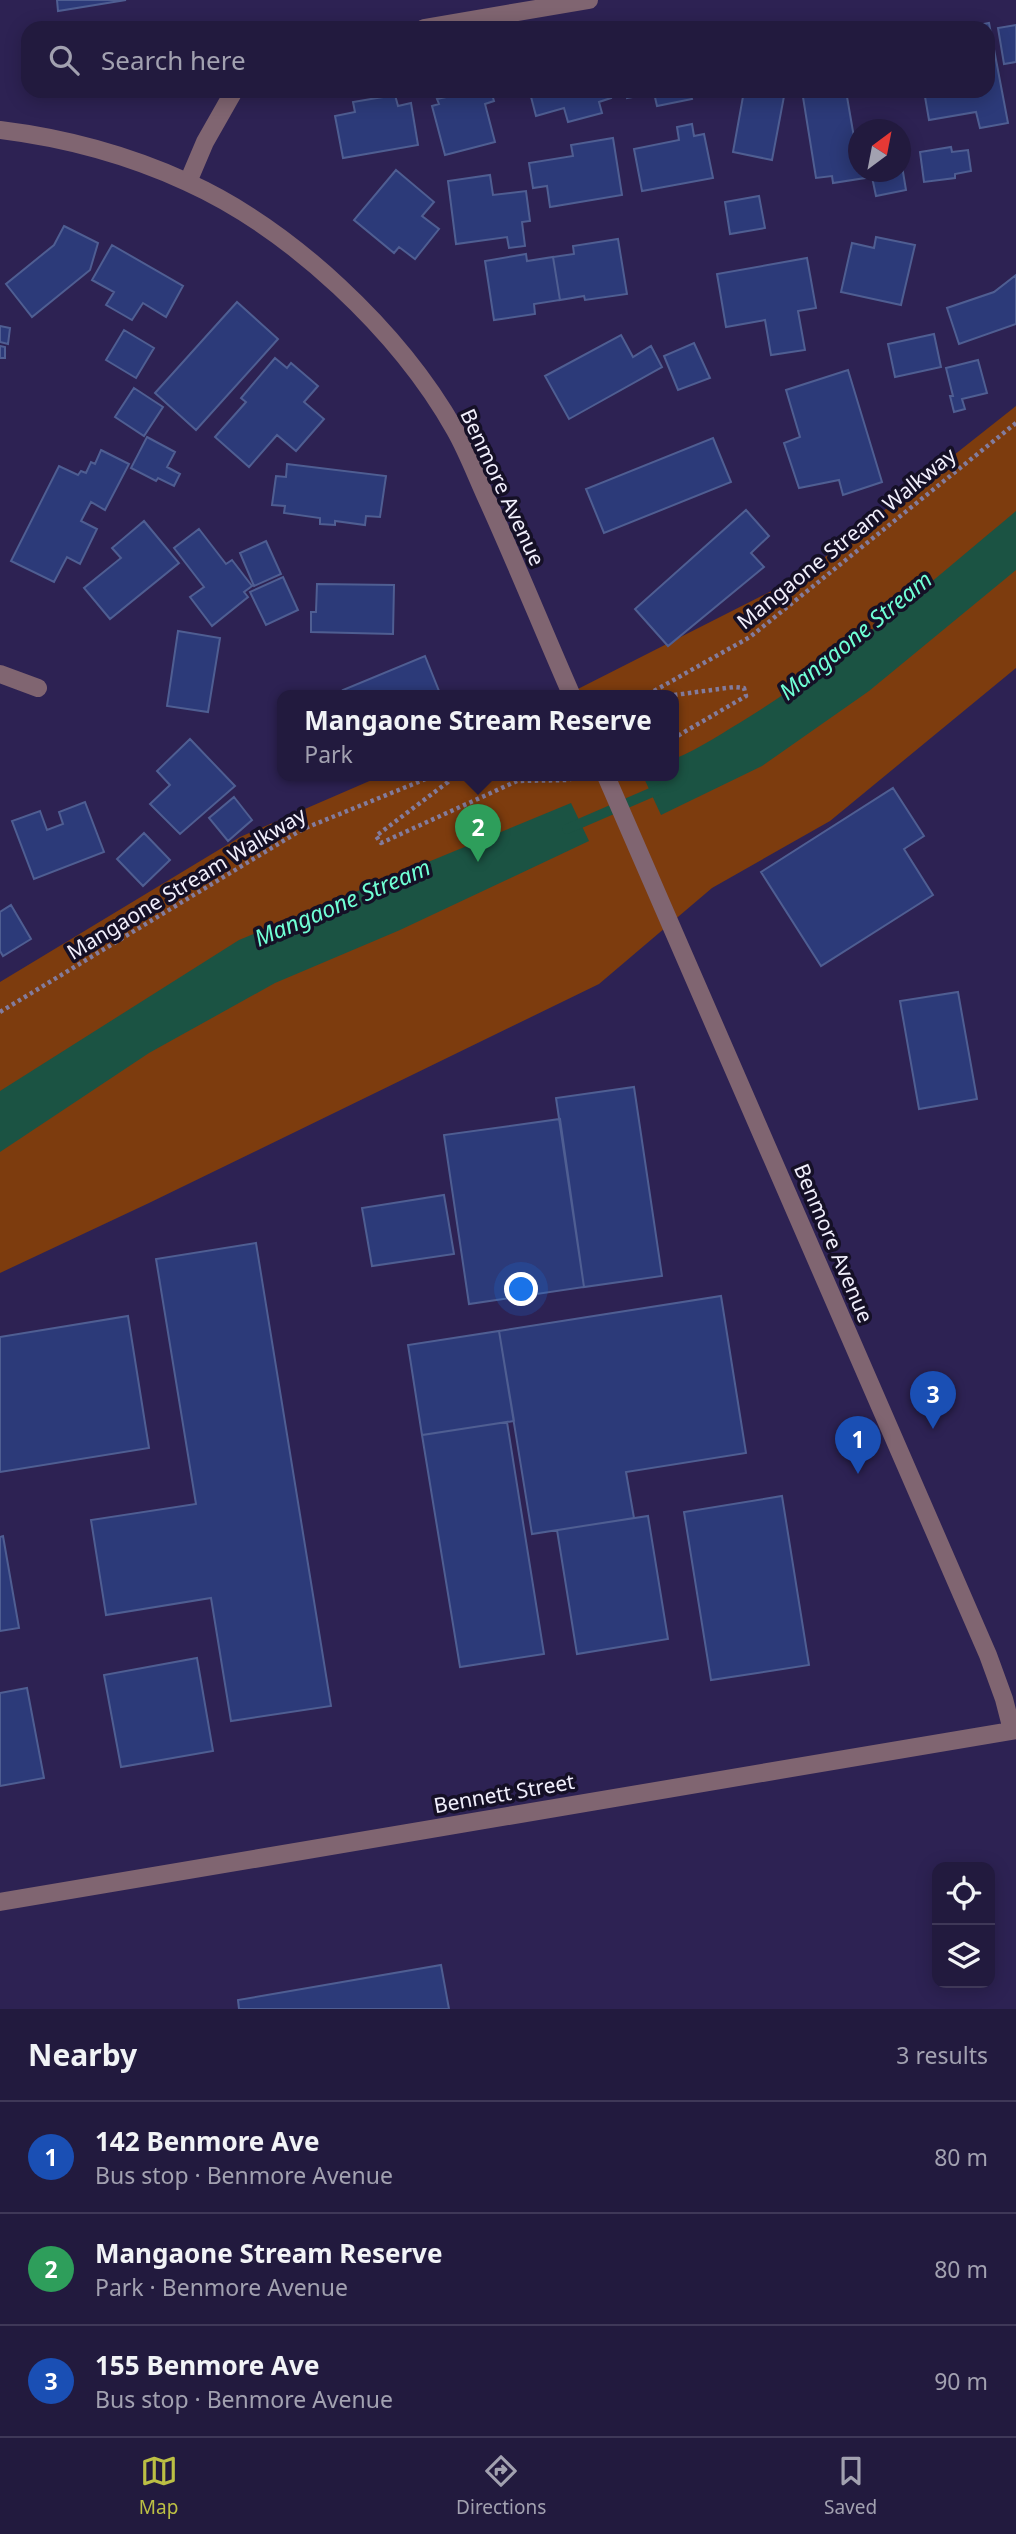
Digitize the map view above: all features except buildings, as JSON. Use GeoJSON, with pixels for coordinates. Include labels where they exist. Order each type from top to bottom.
{"type":"FeatureCollection","features":[{"type":"Feature","properties":{"kind":"street"},"geometry":{"type":"LineString","coordinates":[[465,21],[589,0]]}},
{"type":"Feature","properties":{"kind":"street"},"geometry":{"type":"LineString","coordinates":[[188,182],[205,142],[230,98]]}},
{"type":"Feature","properties":{"kind":"street","name":"Benmore Avenue"},"geometry":{"type":"LineString","coordinates":[[0,130],[44,136],[105,151],[188,182],[244,212],[307,260],[371,316],[416,370],[455,430],[569,690]]}},
{"type":"Feature","properties":{"kind":"street"},"geometry":{"type":"LineString","coordinates":[[0,674],[38,688]]}},
{"type":"Feature","properties":{"kind":"street","name":"Benmore Avenue"},"geometry":{"type":"LineString","coordinates":[[608,781],[988,1655],[1014,1730]]}},
{"type":"Feature","properties":{"kind":"street","name":"Bennett Street"},"geometry":{"type":"LineString","coordinates":[[0,1902],[1014,1730]]}},
{"type":"Feature","properties":{"kind":"path","name":"Mangaone Stream Walkway"},"geometry":{"type":"LineString","coordinates":[[663,690],[750,637],[1016,423]]}},
{"type":"Feature","properties":{"kind":"path"},"geometry":{"type":"LineString","coordinates":[[679,694],[734,687],[744,688],[746,696],[679,735]]}},
{"type":"Feature","properties":{"kind":"path","name":"Mangaone Stream Walkway"},"geometry":{"type":"LineString","coordinates":[[0,1012],[303,829],[421,781]]}},
{"type":"Feature","properties":{"kind":"path"},"geometry":{"type":"LineString","coordinates":[[449,781],[376,836],[381,844],[515,781]]}},
{"type":"Feature","properties":{"kind":"shaded area"},"geometry":{"type":"Polygon","coordinates":[[[1016,406],[1016,668],[830,821],[712,888],[599,984],[0,1273],[0,982],[240,837],[369,781],[679,781],[679,690],[576,690],[801,576],[1016,406]]]}},
{"type":"Feature","properties":{"kind":"water"},"geometry":{"type":"Polygon","coordinates":[[[1016,511],[1016,570],[869,691],[762,766],[661,815],[645,781],[679,781],[679,757],[784,694],[886,619],[1016,511]]]}},
{"type":"Feature","properties":{"kind":"water"},"geometry":{"type":"Polygon","coordinates":[[[571,803],[589,841],[400,930],[275,983],[149,1053],[0,1152],[0,1091],[239,940],[571,803]]]}},
{"type":"Feature","properties":{"kind":"waterway","name":"Mangaone Stream"},"geometry":{"type":"LineString","coordinates":[[567,829],[662,788]]}},
{"type":"Feature","properties":{"kind":"place","name":"Mangaone Stream Reserve"},"geometry":{"type":"Point","coordinates":[478,862]}},
{"type":"Feature","properties":{"kind":"place","name":"155 Benmore Ave"},"geometry":{"type":"Point","coordinates":[933,1429]}},
{"type":"Feature","properties":{"kind":"place","name":"142 Benmore Ave"},"geometry":{"type":"Point","coordinates":[858,1474]}}]}
